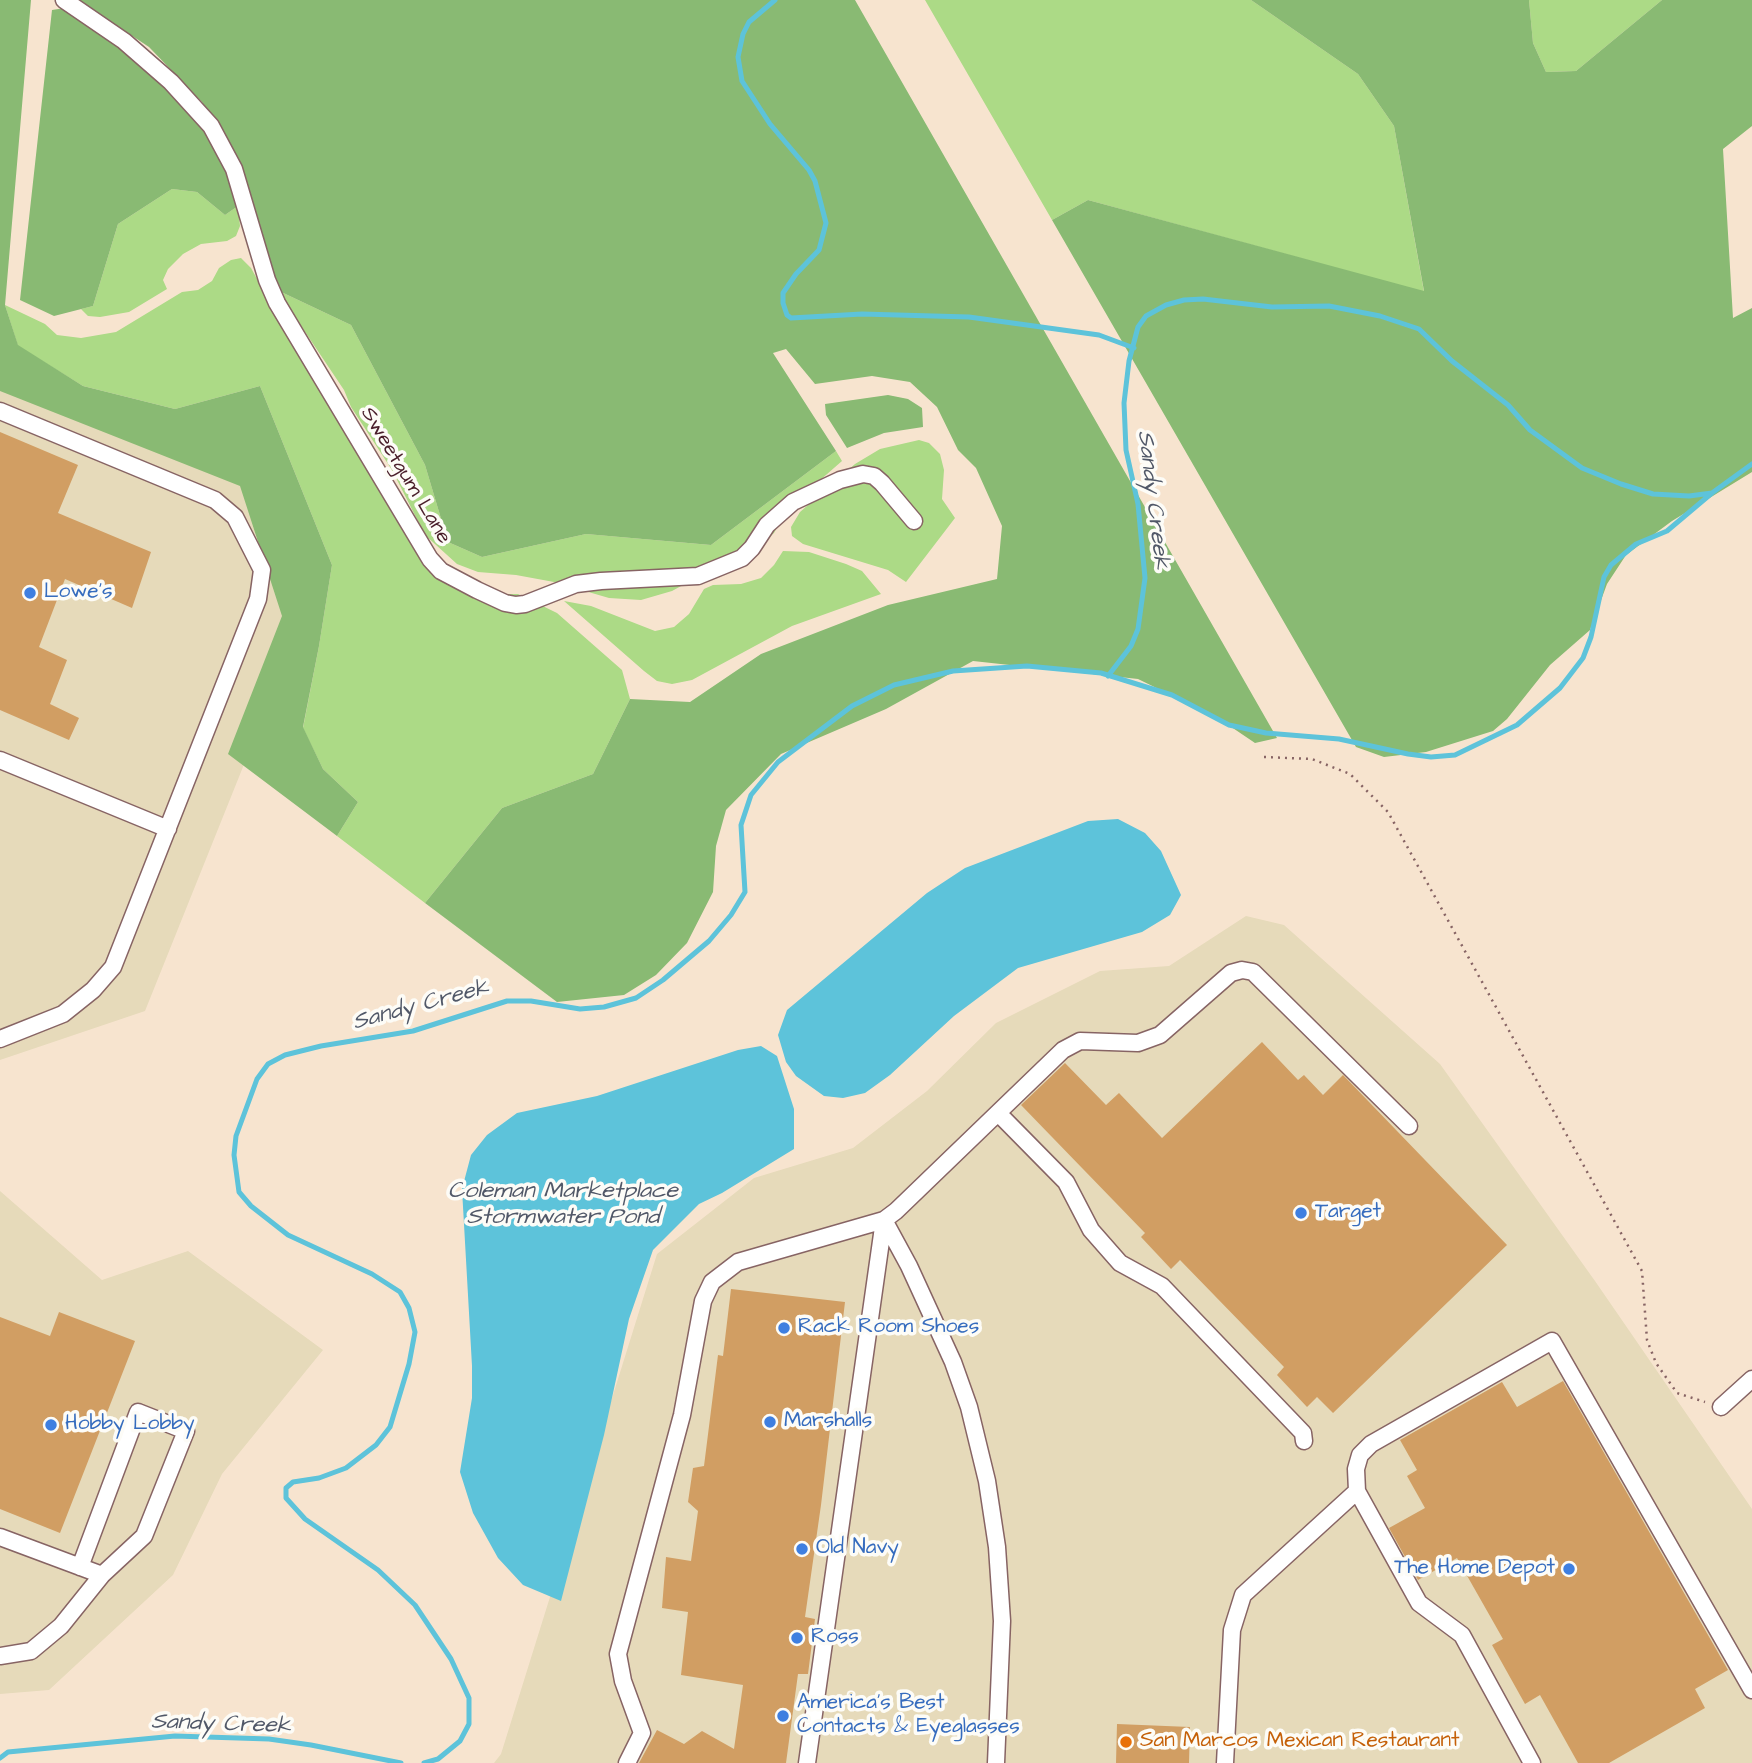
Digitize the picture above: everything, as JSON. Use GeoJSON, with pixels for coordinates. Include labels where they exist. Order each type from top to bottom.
{"type":"FeatureCollection","features":[{"type":"Feature","properties":{"kind":"street","name":"Sweetgum Lane"},"geometry":{"type":"LineString","coordinates":[[64,0],[124,41],[171,82],[211,126],[234,169],[267,280],[277,303],[430,559],[441,570],[496,599],[516,606],[576,584],[698,576],[742,558],[767,525],[793,502],[840,480],[863,474],[874,476],[882,483],[914,522]]}},
{"type":"Feature","properties":{"kind":"street"},"geometry":{"type":"LineString","coordinates":[[0,411],[215,500],[235,517],[262,570],[258,599],[113,967],[93,990],[63,1014],[0,1039]]}},
{"type":"Feature","properties":{"kind":"street"},"geometry":{"type":"LineString","coordinates":[[0,760],[168,829]]}},
{"type":"Feature","properties":{"kind":"street"},"geometry":{"type":"LineString","coordinates":[[627,1763],[642,1733],[623,1681],[618,1654],[682,1415],[703,1301],[712,1282],[738,1262],[884,1220],[1063,1050],[1080,1041],[1138,1043],[1160,1035],[1231,973],[1242,970],[1253,972],[1409,1126]]}},
{"type":"Feature","properties":{"kind":"street"},"geometry":{"type":"LineString","coordinates":[[998,1113],[1066,1182],[1091,1230],[1121,1263],[1162,1286],[1303,1433],[1304,1441]]}},
{"type":"Feature","properties":{"kind":"street"},"geometry":{"type":"LineString","coordinates":[[807,1763],[884,1220]]}},
{"type":"Feature","properties":{"kind":"street"},"geometry":{"type":"LineString","coordinates":[[884,1220],[909,1266],[953,1362],[969,1407],[987,1481],[997,1547],[1002,1621],[996,1763]]}},
{"type":"Feature","properties":{"kind":"street"},"geometry":{"type":"LineString","coordinates":[[1532,1763],[1462,1635],[1419,1603],[1357,1491],[1356,1469],[1360,1455],[1371,1444],[1552,1341],[1752,1690]]}},
{"type":"Feature","properties":{"kind":"street"},"geometry":{"type":"LineString","coordinates":[[1721,1407],[1752,1379]]}},
{"type":"Feature","properties":{"kind":"street"},"geometry":{"type":"LineString","coordinates":[[0,1656],[31,1651],[61,1626],[102,1575],[144,1536],[186,1431],[138,1412],[80,1567]]}},
{"type":"Feature","properties":{"kind":"street"},"geometry":{"type":"LineString","coordinates":[[1225,1763],[1231,1630],[1243,1595],[1357,1491]]}},
{"type":"Feature","properties":{"kind":"street"},"geometry":{"type":"LineString","coordinates":[[0,1537],[102,1575]]}},
{"type":"Feature","properties":{"kind":"path"},"geometry":{"type":"LineString","coordinates":[[1264,757],[1312,759],[1350,774],[1388,812],[1642,1271],[1647,1340],[1656,1363],[1677,1392],[1721,1407]]}},
{"type":"Feature","properties":{"kind":"shaded area"},"geometry":{"type":"Polygon","coordinates":[[[0,375],[260,477],[308,605],[145,1011],[0,1060],[0,375]]]}},
{"type":"Feature","properties":{"kind":"shaded area"},"geometry":{"type":"Polygon","coordinates":[[[1246,916],[1284,925],[1440,1064],[1595,1281],[1752,1509],[1752,1763],[494,1763],[501,1754],[657,1254],[754,1178],[853,1148],[927,1091],[996,1023],[1100,971],[1169,966],[1246,916]]]}},
{"type":"Feature","properties":{"kind":"shaded area"},"geometry":{"type":"Polygon","coordinates":[[[0,1191],[102,1280],[188,1251],[323,1350],[222,1474],[173,1575],[49,1690],[0,1694],[0,1191]]]}},
{"type":"Feature","properties":{"kind":"green space"},"geometry":{"type":"Polygon","coordinates":[[[0,0],[31,0],[5,305],[18,345],[83,386],[175,409],[260,386],[332,565],[303,727],[323,769],[358,802],[337,836],[228,754],[282,616],[240,486],[0,391],[0,0]]]}},
{"type":"Feature","properties":{"kind":"green space"},"geometry":{"type":"Polygon","coordinates":[[[78,0],[855,0],[1277,738],[1255,743],[1218,718],[1138,679],[973,661],[886,709],[781,754],[726,810],[716,846],[713,892],[687,943],[656,975],[624,995],[557,1002],[425,903],[502,808],[593,774],[630,699],[690,702],[761,654],[888,605],[997,579],[1002,526],[976,468],[958,450],[937,407],[910,382],[872,376],[815,384],[786,349],[773,353],[836,451],[711,545],[586,534],[482,557],[448,542],[425,465],[351,325],[277,290],[235,159],[202,102],[149,47],[78,0]]]}},
{"type":"Feature","properties":{"kind":"green space"},"geometry":{"type":"Polygon","coordinates":[[[925,0],[1251,0],[1358,74],[1394,126],[1424,292],[1088,200],[1052,220],[925,0]]]}},
{"type":"Feature","properties":{"kind":"green space"},"geometry":{"type":"Polygon","coordinates":[[[1251,0],[1529,0],[1533,43],[1546,72],[1576,71],[1662,0],[1752,0],[1752,126],[1723,149],[1733,318],[1752,308],[1752,472],[1672,521],[1626,555],[1607,584],[1590,630],[1550,665],[1507,719],[1493,731],[1426,752],[1384,757],[1356,747],[1052,220],[1088,200],[1424,291],[1394,126],[1358,74],[1251,0]]]}},
{"type":"Feature","properties":{"kind":"green space"},"geometry":{"type":"Polygon","coordinates":[[[1529,0],[1662,0],[1576,71],[1546,72],[1533,43],[1529,0]]]}},
{"type":"Feature","properties":{"kind":"green space"},"geometry":{"type":"Polygon","coordinates":[[[65,8],[166,86],[212,137],[229,172],[238,206],[225,215],[197,192],[172,189],[118,224],[93,306],[54,316],[20,300],[52,10],[65,8]]]}},
{"type":"Feature","properties":{"kind":"green space"},"geometry":{"type":"Polygon","coordinates":[[[172,189],[197,192],[225,215],[238,206],[240,226],[236,236],[227,241],[201,244],[183,254],[168,269],[163,280],[167,289],[129,312],[100,317],[88,316],[81,309],[93,306],[118,224],[172,189]]]}},
{"type":"Feature","properties":{"kind":"green space"},"geometry":{"type":"Polygon","coordinates":[[[241,258],[251,268],[312,378],[440,580],[469,594],[518,594],[557,613],[622,670],[630,699],[593,774],[502,808],[425,903],[337,836],[358,802],[323,769],[303,728],[332,565],[260,386],[175,409],[83,386],[18,346],[5,305],[45,324],[57,335],[81,338],[116,332],[182,292],[198,290],[212,281],[219,268],[231,260],[241,258]]]}},
{"type":"Feature","properties":{"kind":"green space"},"geometry":{"type":"Polygon","coordinates":[[[277,290],[351,325],[425,465],[448,542],[482,557],[586,534],[711,545],[836,451],[842,461],[787,509],[774,533],[757,548],[672,591],[641,600],[609,598],[554,582],[478,572],[457,564],[425,535],[392,470],[351,407],[344,390],[277,290]]]}},
{"type":"Feature","properties":{"kind":"green space"},"geometry":{"type":"Polygon","coordinates":[[[888,395],[908,399],[922,408],[923,427],[884,433],[847,448],[826,415],[825,404],[888,395]]]}},
{"type":"Feature","properties":{"kind":"green space"},"geometry":{"type":"Polygon","coordinates":[[[919,440],[929,443],[940,454],[944,470],[942,499],[955,518],[906,582],[888,570],[803,544],[792,536],[791,527],[800,512],[855,464],[880,449],[919,440]]]}},
{"type":"Feature","properties":{"kind":"green space"},"geometry":{"type":"Polygon","coordinates":[[[783,551],[809,552],[862,571],[881,594],[792,626],[692,680],[672,684],[657,681],[564,601],[591,606],[655,631],[674,627],[689,614],[704,589],[713,585],[741,584],[761,578],[783,551]]]}},
{"type":"Feature","properties":{"kind":"water"},"geometry":{"type":"Polygon","coordinates":[[[1118,819],[1145,833],[1161,851],[1181,895],[1170,915],[1142,932],[1018,968],[954,1016],[890,1075],[865,1093],[843,1098],[824,1096],[796,1076],[786,1062],[778,1035],[787,1010],[927,893],[965,868],[1088,821],[1118,819]]]}},
{"type":"Feature","properties":{"kind":"water","name":"Coleman Marketplace Stormwater Pond"},"geometry":{"type":"Polygon","coordinates":[[[761,1046],[777,1056],[794,1109],[794,1149],[699,1204],[653,1250],[629,1319],[604,1435],[561,1601],[523,1585],[498,1558],[473,1513],[460,1472],[472,1398],[462,1189],[471,1155],[487,1135],[517,1113],[597,1096],[738,1050],[761,1046]]]}},
{"type":"Feature","properties":{"kind":"building","name":"Lowe's"},"geometry":{"type":"Polygon","coordinates":[[[0,432],[78,465],[58,513],[151,552],[132,608],[65,579],[39,647],[67,660],[50,704],[79,718],[69,740],[0,710],[0,432]]]}},
{"type":"Feature","properties":{"kind":"building","name":"Target"},"geometry":{"type":"Polygon","coordinates":[[[1262,1042],[1298,1080],[1304,1075],[1323,1095],[1343,1075],[1507,1245],[1333,1413],[1317,1397],[1307,1407],[1277,1375],[1284,1367],[1180,1260],[1171,1269],[1141,1237],[1145,1233],[1021,1105],[1065,1063],[1106,1105],[1119,1093],[1162,1138],[1262,1042]]]}},
{"type":"Feature","properties":{"kind":"building"},"geometry":{"type":"Polygon","coordinates":[[[731,1289],[845,1302],[805,1617],[815,1619],[808,1674],[798,1674],[786,1763],[639,1763],[657,1730],[684,1744],[702,1731],[734,1749],[743,1685],[681,1675],[688,1612],[662,1608],[666,1557],[691,1561],[698,1511],[688,1502],[693,1468],[704,1466],[718,1355],[723,1356],[731,1289]]]}},
{"type":"Feature","properties":{"kind":"building","name":"Hobby Lobby"},"geometry":{"type":"Polygon","coordinates":[[[59,1312],[135,1341],[60,1533],[0,1509],[0,1317],[50,1336],[59,1312]]]}},
{"type":"Feature","properties":{"kind":"building","name":"The Home Depot"},"geometry":{"type":"Polygon","coordinates":[[[1563,1381],[1728,1670],[1695,1689],[1705,1708],[1609,1763],[1578,1763],[1540,1695],[1525,1704],[1492,1645],[1503,1639],[1457,1558],[1418,1580],[1389,1528],[1425,1508],[1407,1476],[1417,1470],[1400,1440],[1502,1382],[1517,1407],[1563,1381]]]}},
{"type":"Feature","properties":{"kind":"building"},"geometry":{"type":"Polygon","coordinates":[[[1117,1724],[1190,1727],[1189,1763],[1116,1763],[1117,1724]]]}},
{"type":"Feature","properties":{"kind":"waterway","name":"Sandy Creek"},"geometry":{"type":"LineString","coordinates":[[775,0],[749,22],[743,34],[738,57],[742,81],[770,124],[809,170],[815,181],[826,223],[819,250],[796,274],[783,293],[787,315],[791,318],[862,314],[969,317],[1099,335],[1134,348]]}},
{"type":"Feature","properties":{"kind":"waterway"},"geometry":{"type":"LineString","coordinates":[[1108,676],[1131,646],[1138,629],[1145,578],[1138,504],[1126,450],[1124,403],[1129,361],[1138,327],[1146,316],[1166,305],[1203,299],[1272,307],[1329,306],[1380,316],[1419,329],[1452,361],[1508,405],[1530,430],[1582,468],[1653,494],[1689,496],[1712,493]]}},
{"type":"Feature","properties":{"kind":"waterway","name":"Sandy Creek"},"geometry":{"type":"LineString","coordinates":[[424,1763],[438,1759],[460,1741],[469,1724],[469,1698],[451,1659],[415,1605],[378,1570],[305,1519],[286,1498],[286,1488],[293,1482],[319,1478],[346,1468],[376,1445],[390,1427],[409,1364],[415,1332],[409,1308],[400,1292],[372,1274],[288,1235],[251,1206],[239,1192],[234,1155],[236,1136],[257,1079],[268,1064],[285,1055],[321,1046],[413,1031],[507,1001],[531,1001],[580,1009],[604,1007],[636,998],[663,980],[709,941],[731,915],[745,892],[741,825],[751,795],[778,762],[852,706],[894,685],[953,671],[1027,666],[1101,673],[1172,695],[1229,725],[1266,733],[1339,739],[1408,754],[1431,757],[1455,755],[1517,725],[1560,688],[1583,658],[1591,637],[1604,577],[1611,565],[1636,544],[1667,531],[1752,464]]}},
{"type":"Feature","properties":{"kind":"waterway","name":"Sandy Creek"},"geometry":{"type":"LineString","coordinates":[[0,1758],[8,1752],[175,1736],[269,1739],[401,1763]]}},
{"type":"Feature","properties":{"kind":"place","name":"Lowe's"},"geometry":{"type":"Point","coordinates":[30,593]}},
{"type":"Feature","properties":{"kind":"place","name":"Target"},"geometry":{"type":"Point","coordinates":[1301,1213]}},
{"type":"Feature","properties":{"kind":"place","name":"Rack Room Shoes"},"geometry":{"type":"Point","coordinates":[784,1328]}},
{"type":"Feature","properties":{"kind":"place","name":"Marshalls"},"geometry":{"type":"Point","coordinates":[770,1422]}},
{"type":"Feature","properties":{"kind":"place","name":"Hobby Lobby"},"geometry":{"type":"Point","coordinates":[51,1425]}},
{"type":"Feature","properties":{"kind":"place","name":"Old Navy"},"geometry":{"type":"Point","coordinates":[802,1549]}},
{"type":"Feature","properties":{"kind":"place","name":"The Home Depot"},"geometry":{"type":"Point","coordinates":[1569,1569]}},
{"type":"Feature","properties":{"kind":"place","name":"Ross"},"geometry":{"type":"Point","coordinates":[797,1638]}},
{"type":"Feature","properties":{"kind":"place","name":"America's Best Contacts & Eyeglasses"},"geometry":{"type":"Point","coordinates":[783,1716]}},
{"type":"Feature","properties":{"kind":"place","name":"San Marcos Mexican Restaurant"},"geometry":{"type":"Point","coordinates":[1126,1742]}}]}
